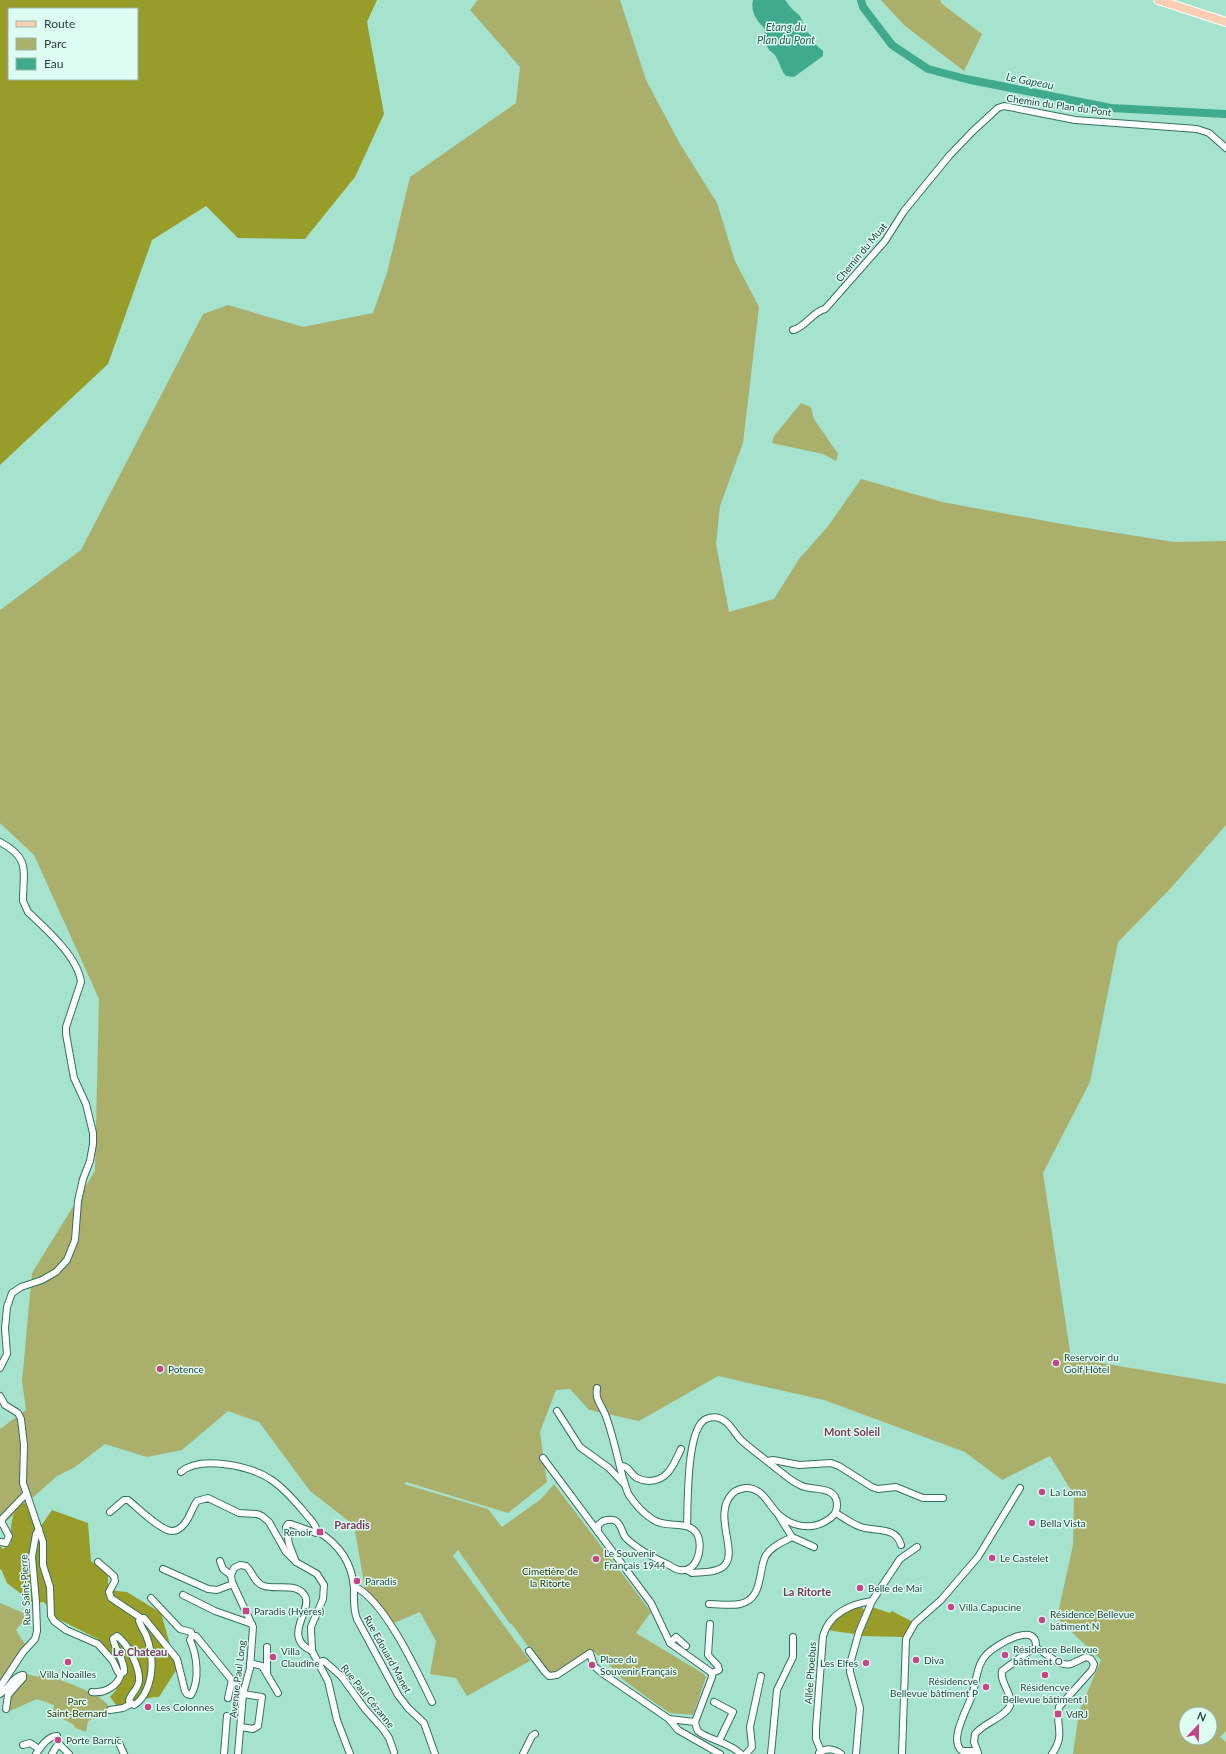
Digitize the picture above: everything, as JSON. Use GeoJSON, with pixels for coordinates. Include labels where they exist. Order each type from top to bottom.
{"type":"FeatureCollection","features":[{"type":"Feature","properties":{"kind":"main road"},"geometry":{"type":"LineString","coordinates":[[1158,0],[1226,22]]}},
{"type":"Feature","properties":{"kind":"street","name":"Chemin du Plan du Pont"},"geometry":{"type":"LineString","coordinates":[[949,156],[988,117],[998,108],[1004,106],[1075,120],[1197,128],[1209,133],[1226,148]]}},
{"type":"Feature","properties":{"kind":"street","name":"Chemin du Muat"},"geometry":{"type":"LineString","coordinates":[[793,330],[801,327],[820,310],[825,309],[885,241],[904,211],[949,156]]}},
{"type":"Feature","properties":{"kind":"street"},"geometry":{"type":"LineString","coordinates":[[0,842],[13,849],[20,856],[23,863],[24,906],[68,955],[80,976],[81,982],[66,1027],[66,1034],[74,1078],[88,1110],[93,1144],[80,1191],[74,1246],[67,1260],[56,1272],[42,1280],[21,1287],[12,1293],[7,1307],[7,1354],[0,1368]]}},
{"type":"Feature","properties":{"kind":"street"},"geometry":{"type":"LineString","coordinates":[[597,1388],[596,1399],[605,1413],[628,1494],[639,1508],[653,1520],[662,1525],[687,1526],[698,1536],[701,1550],[699,1557],[687,1570]]}},
{"type":"Feature","properties":{"kind":"street"},"geometry":{"type":"LineString","coordinates":[[0,1396],[5,1405],[18,1413],[20,1419],[24,1444],[22,1478],[43,1542],[43,1565],[50,1587],[51,1616],[54,1621],[66,1630],[98,1644],[106,1652],[120,1677]]}},
{"type":"Feature","properties":{"kind":"street"},"geometry":{"type":"LineString","coordinates":[[557,1411],[580,1447],[612,1472],[626,1486]]}},
{"type":"Feature","properties":{"kind":"street"},"geometry":{"type":"LineString","coordinates":[[687,1526],[691,1452],[700,1424],[705,1419],[714,1417],[727,1422],[742,1441],[791,1480],[809,1489],[822,1488],[835,1496],[838,1503],[836,1513],[832,1518],[821,1524],[810,1527],[801,1526],[778,1515]]}},
{"type":"Feature","properties":{"kind":"street"},"geometry":{"type":"LineString","coordinates":[[620,1466],[628,1468],[631,1474],[638,1479],[655,1481],[670,1472],[681,1449]]}},
{"type":"Feature","properties":{"kind":"street"},"geometry":{"type":"LineString","coordinates":[[544,1458],[651,1603],[670,1643],[712,1673]]}},
{"type":"Feature","properties":{"kind":"street"},"geometry":{"type":"LineString","coordinates":[[768,1461],[773,1460],[799,1465],[831,1463],[839,1466],[872,1487],[878,1489],[896,1488],[923,1498],[943,1498]]}},
{"type":"Feature","properties":{"kind":"street"},"geometry":{"type":"LineString","coordinates":[[181,1472],[185,1469],[202,1464],[218,1463],[260,1474],[270,1479],[284,1491],[299,1506],[318,1531]]}},
{"type":"Feature","properties":{"kind":"street"},"geometry":{"type":"LineString","coordinates":[[598,1532],[598,1525],[602,1521],[611,1519],[617,1522],[624,1536],[653,1558],[680,1570],[687,1570],[692,1573],[716,1570],[724,1566],[729,1554],[724,1507],[732,1493],[740,1489],[748,1488],[756,1490],[764,1497],[792,1537],[814,1547]]}},
{"type":"Feature","properties":{"kind":"street"},"geometry":{"type":"LineString","coordinates":[[902,1754],[906,1639],[915,1623],[941,1600],[978,1557],[1020,1488]]}},
{"type":"Feature","properties":{"kind":"street"},"geometry":{"type":"LineString","coordinates":[[0,1542],[6,1543],[9,1536],[2,1523],[2,1519],[26,1494]]}},
{"type":"Feature","properties":{"kind":"street"},"geometry":{"type":"LineString","coordinates":[[110,1512],[124,1500],[128,1500],[161,1526],[171,1531],[178,1529],[183,1525],[195,1505],[200,1499],[204,1498],[214,1500],[239,1512],[262,1516],[269,1522],[279,1542],[296,1562],[317,1574],[324,1585],[323,1599],[311,1627],[312,1651]]}},
{"type":"Feature","properties":{"kind":"street"},"geometry":{"type":"LineString","coordinates":[[836,1513],[851,1523],[863,1528],[887,1531],[894,1534],[899,1539],[901,1545]]}},
{"type":"Feature","properties":{"kind":"street","name":"Rue Edouard Manet"},"geometry":{"type":"LineString","coordinates":[[296,1562],[288,1539],[286,1525],[290,1524],[316,1533],[318,1531],[336,1544],[349,1564],[354,1586],[354,1612],[356,1619],[398,1695],[408,1708],[424,1723],[436,1754]]}},
{"type":"Feature","properties":{"kind":"street","name":"Rue Saint-Pierre"},"geometry":{"type":"LineString","coordinates":[[0,1687],[23,1652],[35,1638],[37,1631],[32,1557],[36,1534],[39,1529]]}},
{"type":"Feature","properties":{"kind":"street"},"geometry":{"type":"LineString","coordinates":[[709,1604],[741,1604],[750,1598],[756,1592],[765,1558],[772,1548],[792,1537]]}},
{"type":"Feature","properties":{"kind":"street"},"geometry":{"type":"LineString","coordinates":[[856,1754],[860,1708],[850,1672],[850,1664],[859,1632],[872,1601],[900,1559],[917,1547]]}},
{"type":"Feature","properties":{"kind":"street"},"geometry":{"type":"LineString","coordinates":[[220,1561],[224,1569],[231,1575],[234,1568],[244,1565],[248,1568],[256,1582],[262,1586],[285,1587],[298,1590],[303,1593],[307,1603],[299,1623],[299,1634],[304,1646],[312,1651],[319,1662],[328,1681],[337,1720],[350,1754]]}},
{"type":"Feature","properties":{"kind":"street"},"geometry":{"type":"LineString","coordinates":[[98,1562],[114,1576],[115,1581],[109,1592],[111,1598],[141,1618],[144,1618],[177,1659],[185,1692],[191,1695],[195,1689],[197,1662],[196,1652],[190,1640],[192,1636]]}},
{"type":"Feature","properties":{"kind":"street"},"geometry":{"type":"LineString","coordinates":[[163,1569],[208,1589],[217,1590],[233,1584]]}},
{"type":"Feature","properties":{"kind":"street","name":"Avenue Paul Long"},"geometry":{"type":"LineString","coordinates":[[231,1575],[233,1584],[252,1624],[250,1663],[244,1694],[238,1754]]}},
{"type":"Feature","properties":{"kind":"street"},"geometry":{"type":"LineString","coordinates":[[354,1586],[368,1596],[384,1616],[418,1673],[432,1702]]}},
{"type":"Feature","properties":{"kind":"street"},"geometry":{"type":"LineString","coordinates":[[183,1595],[215,1611],[252,1624]]}},
{"type":"Feature","properties":{"kind":"street"},"geometry":{"type":"LineString","coordinates":[[151,1598],[180,1629],[190,1632],[192,1636],[196,1636],[244,1694],[262,1696],[258,1726],[253,1729],[241,1727]]}},
{"type":"Feature","properties":{"kind":"street","name":"Allée Phoebus"},"geometry":{"type":"LineString","coordinates":[[819,1753],[816,1739],[816,1728],[825,1627],[830,1620],[844,1610],[863,1602],[872,1601]]}},
{"type":"Feature","properties":{"kind":"street"},"geometry":{"type":"LineString","coordinates":[[110,1710],[122,1708],[131,1704],[134,1705],[142,1698],[151,1679],[151,1658],[146,1635],[140,1626],[139,1621],[141,1618]]}},
{"type":"Feature","properties":{"kind":"street"},"geometry":{"type":"LineString","coordinates":[[710,1624],[708,1655],[718,1666],[719,1670],[712,1673]]}},
{"type":"Feature","properties":{"kind":"street"},"geometry":{"type":"LineString","coordinates":[[1036,1648],[1037,1642],[1033,1638],[1020,1634],[987,1654],[982,1662],[973,1693],[960,1724],[957,1741],[958,1747],[962,1751],[978,1753],[974,1740],[976,1733],[1006,1711],[1010,1705],[1009,1697],[1002,1681],[1002,1671],[1029,1651],[1036,1648],[1045,1652],[1059,1663],[1072,1663],[1086,1657],[1090,1658],[1094,1664],[1092,1670],[1059,1707],[1060,1735],[1052,1754]]}},
{"type":"Feature","properties":{"kind":"street"},"geometry":{"type":"LineString","coordinates":[[92,1692],[99,1693],[110,1689],[124,1672],[124,1668],[114,1644],[113,1638],[117,1636],[122,1640],[138,1672],[139,1681],[135,1692],[129,1697],[131,1704]]}},
{"type":"Feature","properties":{"kind":"street"},"geometry":{"type":"LineString","coordinates":[[670,1643],[676,1637],[686,1646]]}},
{"type":"Feature","properties":{"kind":"street"},"geometry":{"type":"LineString","coordinates":[[771,1754],[777,1690],[793,1657],[793,1637]]}},
{"type":"Feature","properties":{"kind":"street"},"geometry":{"type":"LineString","coordinates":[[267,1648],[267,1672]]}},
{"type":"Feature","properties":{"kind":"street"},"geometry":{"type":"LineString","coordinates":[[529,1651],[549,1676],[557,1675],[590,1653],[594,1666],[602,1673],[669,1719],[678,1730],[720,1754]]}},
{"type":"Feature","properties":{"kind":"street","name":"Rue Paul Cézanne"},"geometry":{"type":"LineString","coordinates":[[319,1662],[324,1661],[331,1666],[349,1686],[365,1709],[383,1729],[389,1738],[394,1752]]}},
{"type":"Feature","properties":{"kind":"street"},"geometry":{"type":"LineString","coordinates":[[250,1663],[262,1666],[267,1672],[278,1693]]}},
{"type":"Feature","properties":{"kind":"street"},"geometry":{"type":"LineString","coordinates":[[712,1673],[712,1677],[695,1722],[696,1727],[701,1733],[734,1748],[740,1754]]}},
{"type":"Feature","properties":{"kind":"street"},"geometry":{"type":"LineString","coordinates":[[0,1694],[6,1691],[19,1676],[23,1675],[23,1678],[8,1695],[6,1709]]}},
{"type":"Feature","properties":{"kind":"street"},"geometry":{"type":"LineString","coordinates":[[746,1754],[752,1747],[750,1727],[761,1676]]}},
{"type":"Feature","properties":{"kind":"street"},"geometry":{"type":"LineString","coordinates":[[228,1698],[232,1680]]}},
{"type":"Feature","properties":{"kind":"street"},"geometry":{"type":"LineString","coordinates":[[714,1702],[733,1712],[719,1740]]}},
{"type":"Feature","properties":{"kind":"street"},"geometry":{"type":"LineString","coordinates":[[217,1751],[224,1754],[227,1716]]}},
{"type":"Feature","properties":{"kind":"street"},"geometry":{"type":"LineString","coordinates":[[669,1719],[695,1722]]}},
{"type":"Feature","properties":{"kind":"street"},"geometry":{"type":"LineString","coordinates":[[523,1754],[532,1736],[535,1734]]}},
{"type":"Feature","properties":{"kind":"street"},"geometry":{"type":"LineString","coordinates":[[23,1745],[30,1743],[38,1751],[50,1737],[57,1736]]}},
{"type":"Feature","properties":{"kind":"street"},"geometry":{"type":"LineString","coordinates":[[118,1741],[124,1754]]}},
{"type":"Feature","properties":{"kind":"street"},"geometry":{"type":"LineString","coordinates":[[52,1754],[60,1743],[69,1754]]}},
{"type":"Feature","properties":{"kind":"street"},"geometry":{"type":"LineString","coordinates":[[819,1753],[828,1749],[837,1750],[841,1754]]}},
{"type":"Feature","properties":{"kind":"green space","name":"Cimetière de la Ritorte"},"geometry":{"type":"Polygon","coordinates":[[[478,0],[620,0],[646,80],[680,144],[717,203],[735,261],[759,307],[743,443],[720,506],[716,544],[729,612],[774,599],[799,559],[829,525],[861,479],[942,502],[1073,526],[1174,542],[1226,541],[1226,825],[1170,889],[1118,942],[1090,1082],[1043,1173],[1071,1358],[1226,1384],[1226,1731],[1220,1737],[1226,1742],[1226,1754],[1073,1754],[1079,1712],[1101,1660],[1057,1618],[1073,1545],[1074,1495],[1050,1456],[1002,1480],[965,1452],[824,1400],[718,1376],[639,1421],[589,1410],[570,1389],[556,1390],[540,1432],[547,1482],[508,1513],[406,1482],[404,1484],[488,1509],[502,1527],[541,1499],[554,1484],[651,1612],[636,1633],[704,1674],[706,1677],[693,1715],[670,1713],[616,1674],[617,1672],[592,1650],[556,1674],[550,1674],[546,1671],[511,1623],[510,1624],[458,1550],[453,1556],[530,1661],[467,1696],[456,1678],[430,1674],[436,1641],[420,1612],[394,1623],[365,1589],[354,1525],[310,1491],[259,1422],[228,1411],[182,1450],[147,1457],[105,1444],[75,1467],[57,1476],[0,1527],[0,1429],[26,1410],[22,1381],[32,1273],[95,1171],[99,999],[34,855],[0,823],[0,610],[81,550],[203,314],[228,305],[303,327],[373,313],[387,273],[410,177],[516,103],[520,67],[470,10],[478,0]]]}},
{"type":"Feature","properties":{"kind":"green space"},"geometry":{"type":"Polygon","coordinates":[[[881,0],[940,0],[942,4],[982,34],[964,71],[904,25],[881,0]]]}},
{"type":"Feature","properties":{"kind":"green space"},"geometry":{"type":"Polygon","coordinates":[[[801,403],[811,407],[814,419],[838,454],[836,461],[823,454],[772,443],[774,436],[801,403]]]}},
{"type":"Feature","properties":{"kind":"green space"},"geometry":{"type":"Polygon","coordinates":[[[0,1603],[28,1615],[16,1630],[26,1646],[1,1682],[0,1681],[0,1603]]]}},
{"type":"Feature","properties":{"kind":"green space","name":"Parc Saint-Bernard"},"geometry":{"type":"Polygon","coordinates":[[[40,1673],[92,1693],[108,1705],[110,1711],[88,1721],[86,1732],[75,1728],[74,1725],[53,1713],[54,1705],[37,1699],[10,1711],[7,1709],[9,1695],[27,1674],[39,1677],[40,1673]]]}},
{"type":"Feature","properties":{"kind":"shaded area"},"geometry":{"type":"Polygon","coordinates":[[[0,0],[377,0],[367,22],[384,114],[355,177],[305,239],[238,238],[206,206],[152,240],[108,364],[0,465],[0,0]]]}},
{"type":"Feature","properties":{"kind":"shaded area"},"geometry":{"type":"Polygon","coordinates":[[[20,1503],[26,1504],[34,1526],[41,1526],[52,1510],[88,1523],[91,1561],[108,1574],[108,1590],[127,1592],[161,1613],[177,1669],[159,1697],[148,1698],[117,1706],[110,1697],[116,1690],[120,1670],[98,1639],[56,1618],[44,1602],[33,1603],[7,1583],[0,1569],[0,1546],[3,1549],[11,1543],[12,1522],[20,1503]]]}},
{"type":"Feature","properties":{"kind":"shaded area"},"geometry":{"type":"Polygon","coordinates":[[[862,1607],[864,1610],[854,1634],[827,1630],[842,1614],[851,1609],[862,1607]]]}},
{"type":"Feature","properties":{"kind":"shaded area"},"geometry":{"type":"Polygon","coordinates":[[[872,1607],[890,1613],[892,1611],[913,1622],[906,1631],[904,1637],[860,1636],[872,1607]]]}},
{"type":"Feature","properties":{"kind":"water","name":"Etang du Plan du Pont"},"geometry":{"type":"Polygon","coordinates":[[[753,0],[785,0],[800,16],[807,32],[813,37],[816,45],[823,51],[823,56],[794,77],[786,76],[774,54],[769,50],[765,37],[765,29],[753,12],[753,0]]]}},
{"type":"Feature","properties":{"kind":"waterway","name":"Le Gapeau"},"geometry":{"type":"LineString","coordinates":[[861,0],[863,7],[892,45],[928,69],[966,79],[1111,108],[1226,114]]}},
{"type":"Feature","properties":{"kind":"place","name":"Reservoir du Golf Hôtel"},"geometry":{"type":"Point","coordinates":[1056,1363]}},
{"type":"Feature","properties":{"kind":"place","name":"Potence"},"geometry":{"type":"Point","coordinates":[160,1369]}},
{"type":"Feature","properties":{"kind":"place","name":"La Loma"},"geometry":{"type":"Point","coordinates":[1042,1492]}},
{"type":"Feature","properties":{"kind":"place","name":"Bella Vista"},"geometry":{"type":"Point","coordinates":[1032,1523]}},
{"type":"Feature","properties":{"kind":"place","name":"Renoir"},"geometry":{"type":"Point","coordinates":[320,1532]}},
{"type":"Feature","properties":{"kind":"place","name":"Le Castelet"},"geometry":{"type":"Point","coordinates":[992,1558]}},
{"type":"Feature","properties":{"kind":"place","name":"Le Souvenir Français 1944"},"geometry":{"type":"Point","coordinates":[596,1559]}},
{"type":"Feature","properties":{"kind":"place","name":"Paradis"},"geometry":{"type":"Point","coordinates":[357,1581]}},
{"type":"Feature","properties":{"kind":"place","name":"Belle de Mai"},"geometry":{"type":"Point","coordinates":[860,1588]}},
{"type":"Feature","properties":{"kind":"place","name":"Villa Capucine"},"geometry":{"type":"Point","coordinates":[951,1607]}},
{"type":"Feature","properties":{"kind":"place","name":"Paradis (Hyères)"},"geometry":{"type":"Point","coordinates":[246,1611]}},
{"type":"Feature","properties":{"kind":"place","name":"Résidence Bellevue bâtiment N"},"geometry":{"type":"Point","coordinates":[1042,1620]}},
{"type":"Feature","properties":{"kind":"place","name":"Résidence Bellevue bâtiment O"},"geometry":{"type":"Point","coordinates":[1005,1655]}},
{"type":"Feature","properties":{"kind":"place","name":"Villa Claudine"},"geometry":{"type":"Point","coordinates":[273,1657]}},
{"type":"Feature","properties":{"kind":"place","name":"Diva"},"geometry":{"type":"Point","coordinates":[916,1660]}},
{"type":"Feature","properties":{"kind":"place","name":"Villa Noailles"},"geometry":{"type":"Point","coordinates":[68,1662]}},
{"type":"Feature","properties":{"kind":"place","name":"Les Elfes"},"geometry":{"type":"Point","coordinates":[866,1663]}},
{"type":"Feature","properties":{"kind":"place","name":"Place du Souvenir Français"},"geometry":{"type":"Point","coordinates":[592,1665]}},
{"type":"Feature","properties":{"kind":"place","name":"Résidencve Bellevue bâtiment I"},"geometry":{"type":"Point","coordinates":[1045,1675]}},
{"type":"Feature","properties":{"kind":"place","name":"Résidencve Bellevue bâtiment P"},"geometry":{"type":"Point","coordinates":[986,1687]}},
{"type":"Feature","properties":{"kind":"place","name":"Les Colonnes"},"geometry":{"type":"Point","coordinates":[148,1707]}},
{"type":"Feature","properties":{"kind":"place","name":"VdRJ"},"geometry":{"type":"Point","coordinates":[1058,1714]}},
{"type":"Feature","properties":{"kind":"place","name":"Porte Barruc"},"geometry":{"type":"Point","coordinates":[58,1740]}},
{"type":"Feature","properties":{"kind":"district","name":"Mont Soleil"},"geometry":{"type":"Point","coordinates":[852,1432]}},
{"type":"Feature","properties":{"kind":"district","name":"Paradis"},"geometry":{"type":"Point","coordinates":[352,1525]}},
{"type":"Feature","properties":{"kind":"district","name":"La Ritorte"},"geometry":{"type":"Point","coordinates":[807,1592]}},
{"type":"Feature","properties":{"kind":"district","name":"Le Chateau"},"geometry":{"type":"Point","coordinates":[140,1652]}}]}
